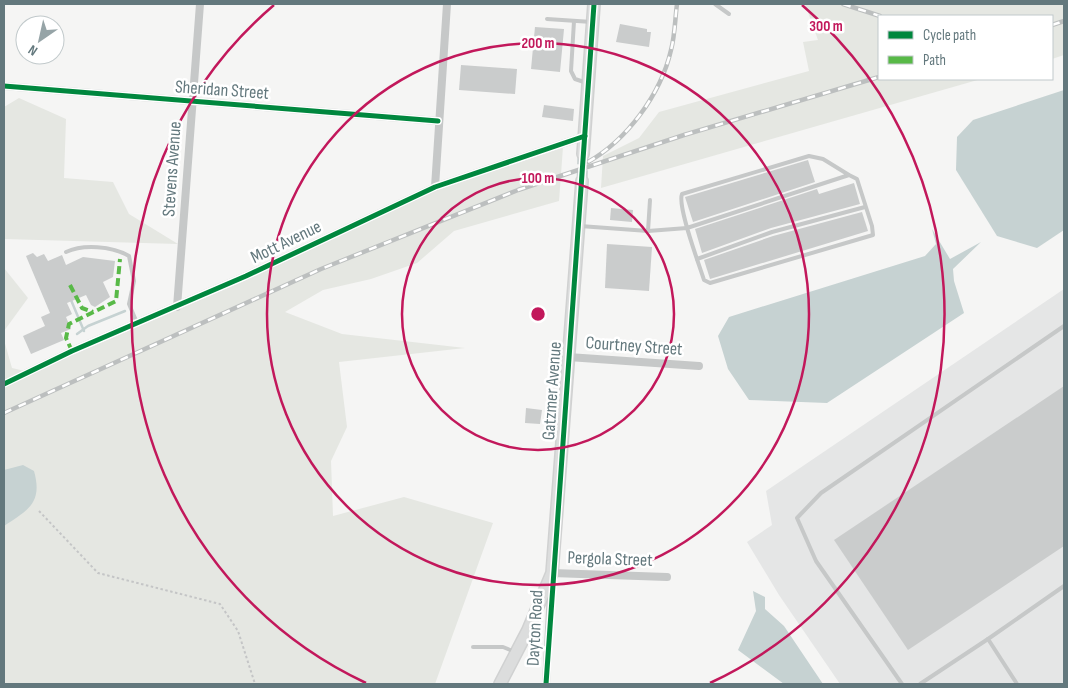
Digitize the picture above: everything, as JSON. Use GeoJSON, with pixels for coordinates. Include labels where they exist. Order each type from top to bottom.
{"type":"FeatureCollection","features":[{"type":"Feature","properties":{"kind":"street","name":"Stevens Avenue"},"geometry":{"type":"LineString","coordinates":[[177,306],[200,4]]}},
{"type":"Feature","properties":{"kind":"street"},"geometry":{"type":"LineString","coordinates":[[435,186],[446,4]]}},
{"type":"Feature","properties":{"kind":"street"},"geometry":{"type":"LineString","coordinates":[[583,154],[594,4]]}},
{"type":"Feature","properties":{"kind":"street","name":"Sheridan Street"},"geometry":{"type":"LineString","coordinates":[[4,86],[438,121]]}},
{"type":"Feature","properties":{"kind":"street","name":"Mott Avenue"},"geometry":{"type":"LineString","coordinates":[[4,384],[72,351],[177,306],[435,186],[585,136]]}},
{"type":"Feature","properties":{"kind":"street","name":"Gatzmer Avenue"},"geometry":{"type":"LineString","coordinates":[[500,684],[552,573],[582,181]]}},
{"type":"Feature","properties":{"kind":"street","name":"Courtney Street"},"geometry":{"type":"LineString","coordinates":[[568,357],[699,366]]}},
{"type":"Feature","properties":{"kind":"street","name":"Pergola Street"},"geometry":{"type":"LineString","coordinates":[[552,573],[667,576]]}},
{"type":"Feature","properties":{"kind":"street","name":"Dayton Road"},"geometry":{"type":"LineString","coordinates":[[546,684],[552,573]]}},
{"type":"Feature","properties":{"kind":"lane"},"geometry":{"type":"LineString","coordinates":[[714,4],[729,14]]}},
{"type":"Feature","properties":{"kind":"lane"},"geometry":{"type":"LineString","coordinates":[[547,19],[592,22]]}},
{"type":"Feature","properties":{"kind":"lane"},"geometry":{"type":"LineString","coordinates":[[574,21],[571,72],[574,80],[588,83]]}},
{"type":"Feature","properties":{"kind":"lane"},"geometry":{"type":"LineString","coordinates":[[810,156],[823,159],[849,175],[857,179],[872,226],[873,235],[710,283],[704,280],[679,200],[682,194],[810,156]]}},
{"type":"Feature","properties":{"kind":"lane"},"geometry":{"type":"LineString","coordinates":[[578,226],[648,231],[687,228],[849,175]]}},
{"type":"Feature","properties":{"kind":"lane"},"geometry":{"type":"LineString","coordinates":[[648,231],[650,200]]}},
{"type":"Feature","properties":{"kind":"lane"},"geometry":{"type":"LineString","coordinates":[[697,259],[772,232],[865,207]]}},
{"type":"Feature","properties":{"kind":"lane"},"geometry":{"type":"LineString","coordinates":[[66,252],[76,247],[118,250],[129,256],[134,281],[129,304],[137,323]]}},
{"type":"Feature","properties":{"kind":"lane"},"geometry":{"type":"LineString","coordinates":[[902,684],[816,561],[797,518],[821,493],[1064,326]]}},
{"type":"Feature","properties":{"kind":"lane"},"geometry":{"type":"LineString","coordinates":[[920,684],[1064,586]]}},
{"type":"Feature","properties":{"kind":"lane"},"geometry":{"type":"LineString","coordinates":[[988,639],[1017,684]]}},
{"type":"Feature","properties":{"kind":"lane"},"geometry":{"type":"LineString","coordinates":[[473,647],[503,647],[516,653]]}},
{"type":"Feature","properties":{"kind":"path"},"geometry":{"type":"LineString","coordinates":[[39,511],[98,573],[220,604],[238,631],[255,684]]}},
{"type":"Feature","properties":{"kind":"shaded area"},"geometry":{"type":"Polygon","coordinates":[[[805,4],[1064,4],[1064,55],[1053,59],[1053,15],[878,15],[878,80],[978,80],[601,188],[603,156],[639,138],[659,112],[809,71],[803,42],[818,40],[805,4]]]}},
{"type":"Feature","properties":{"kind":"shaded area"},"geometry":{"type":"Polygon","coordinates":[[[1064,90],[1064,230],[1037,248],[997,236],[956,170],[957,137],[973,120],[1064,90]]]}},
{"type":"Feature","properties":{"kind":"shaded area"},"geometry":{"type":"Polygon","coordinates":[[[19,98],[66,119],[64,178],[113,182],[129,214],[178,244],[4,239],[4,107],[19,98]]]}},
{"type":"Feature","properties":{"kind":"shaded area"},"geometry":{"type":"Polygon","coordinates":[[[563,147],[559,201],[454,231],[417,263],[371,279],[323,290],[285,312],[342,334],[465,348],[339,362],[347,427],[331,461],[333,516],[404,497],[493,523],[435,684],[4,684],[4,340],[12,368],[29,372],[437,187],[563,147]]]}},
{"type":"Feature","properties":{"kind":"shaded area"},"geometry":{"type":"Polygon","coordinates":[[[932,229],[950,259],[981,242],[953,269],[954,281],[964,313],[827,403],[749,400],[728,369],[718,336],[729,317],[925,256],[936,244],[932,229]]]}},
{"type":"Feature","properties":{"kind":"shaded area"},"geometry":{"type":"Polygon","coordinates":[[[4,268],[28,298],[4,331],[4,268]]]}},
{"type":"Feature","properties":{"kind":"shaded area"},"geometry":{"type":"Polygon","coordinates":[[[1064,289],[1064,684],[840,684],[779,595],[747,542],[772,525],[766,491],[1064,289]]]}},
{"type":"Feature","properties":{"kind":"shaded area"},"geometry":{"type":"Polygon","coordinates":[[[23,465],[34,471],[36,482],[35,498],[26,510],[4,526],[4,470],[23,465]]]}},
{"type":"Feature","properties":{"kind":"shaded area"},"geometry":{"type":"Polygon","coordinates":[[[753,591],[765,597],[765,609],[784,626],[823,684],[784,684],[738,650],[756,611],[753,591]]]}},
{"type":"Feature","properties":{"kind":"building"},"geometry":{"type":"Polygon","coordinates":[[[620,24],[647,29],[647,32],[651,32],[649,47],[616,42],[620,24]]]}},
{"type":"Feature","properties":{"kind":"building"},"geometry":{"type":"Polygon","coordinates":[[[535,27],[564,29],[560,72],[531,69],[535,27]]]}},
{"type":"Feature","properties":{"kind":"building"},"geometry":{"type":"Polygon","coordinates":[[[461,65],[517,69],[515,94],[459,90],[461,65]]]}},
{"type":"Feature","properties":{"kind":"building"},"geometry":{"type":"Polygon","coordinates":[[[544,105],[574,109],[573,121],[542,117],[544,105]]]}},
{"type":"Feature","properties":{"kind":"building"},"geometry":{"type":"Polygon","coordinates":[[[808,160],[815,182],[693,222],[685,197],[808,160]]]}},
{"type":"Feature","properties":{"kind":"building"},"geometry":{"type":"Polygon","coordinates":[[[854,183],[860,204],[771,228],[702,253],[695,229],[817,189],[819,194],[854,183]]]}},
{"type":"Feature","properties":{"kind":"building"},"geometry":{"type":"Polygon","coordinates":[[[611,208],[633,210],[632,222],[610,220],[611,208]]]}},
{"type":"Feature","properties":{"kind":"building"},"geometry":{"type":"Polygon","coordinates":[[[862,212],[868,231],[710,279],[704,260],[773,236],[862,212]]]}},
{"type":"Feature","properties":{"kind":"building"},"geometry":{"type":"Polygon","coordinates":[[[607,244],[652,247],[649,291],[605,288],[607,244]]]}},
{"type":"Feature","properties":{"kind":"building"},"geometry":{"type":"Polygon","coordinates":[[[33,253],[37,257],[44,254],[48,261],[62,255],[66,265],[83,257],[115,261],[113,277],[103,282],[110,297],[95,307],[91,305],[86,295],[67,303],[72,314],[66,317],[71,329],[61,333],[64,340],[31,354],[23,336],[45,326],[41,317],[50,313],[26,256],[33,253]]]}},
{"type":"Feature","properties":{"kind":"building"},"geometry":{"type":"Polygon","coordinates":[[[1064,386],[1064,546],[908,650],[834,540],[1064,386]]]}},
{"type":"Feature","properties":{"kind":"building"},"geometry":{"type":"Polygon","coordinates":[[[526,408],[542,410],[540,424],[525,423],[526,408]]]}},
{"type":"Feature","properties":{"kind":"waterway"},"geometry":{"type":"LineString","coordinates":[[71,300],[84,331]]}},
{"type":"Feature","properties":{"kind":"waterway"},"geometry":{"type":"LineString","coordinates":[[77,334],[88,326],[125,311]]}},
{"type":"Feature","properties":{"kind":"tunnel"},"geometry":{"type":"LineString","coordinates":[[582,181],[583,154]]}},
{"type":"Feature","properties":{"kind":"railway"},"geometry":{"type":"LineString","coordinates":[[588,162],[616,141],[629,128],[651,99],[666,67],[671,50],[677,4]]}},
{"type":"Feature","properties":{"kind":"railway"},"geometry":{"type":"LineString","coordinates":[[843,4],[878,15]]}},
{"type":"Feature","properties":{"kind":"railway"},"geometry":{"type":"LineString","coordinates":[[1053,25],[1064,21]]}},
{"type":"Feature","properties":{"kind":"railway"},"geometry":{"type":"LineString","coordinates":[[4,413],[321,269],[518,190],[684,135],[878,77]]}},
{"type":"Feature","properties":{"kind":"marked path"},"geometry":{"type":"LineString","coordinates":[[72,351],[66,338],[69,324],[116,301],[120,259]]}},
{"type":"Feature","properties":{"kind":"marked path"},"geometry":{"type":"LineString","coordinates":[[70,285],[82,308],[93,312]]}},
{"type":"Feature","properties":{"kind":"cycle path"},"geometry":{"type":"LineString","coordinates":[[546,684],[594,4]]}},
{"type":"Feature","properties":{"kind":"cycle path"},"geometry":{"type":"LineString","coordinates":[[4,86],[438,121]]}},
{"type":"Feature","properties":{"kind":"cycle path"},"geometry":{"type":"LineString","coordinates":[[4,384],[72,351],[246,276],[435,187],[585,136]]}}]}
